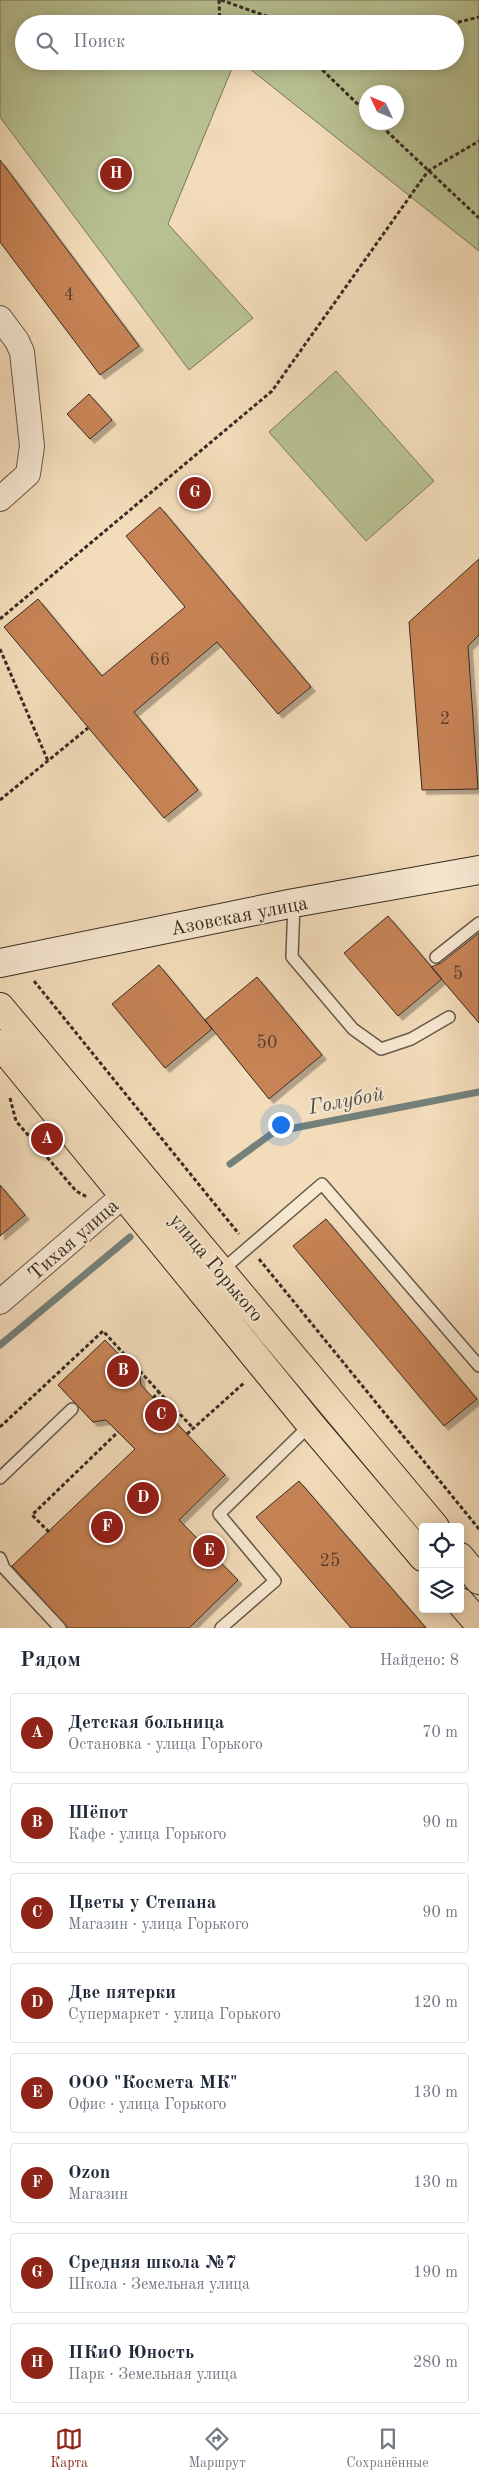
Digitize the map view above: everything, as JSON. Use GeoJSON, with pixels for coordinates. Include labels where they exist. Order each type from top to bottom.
{"type":"FeatureCollection","features":[{"type":"Feature","properties":{"kind":"main road","name":"Азовская улица"},"geometry":{"type":"LineString","coordinates":[[0,964],[294,903],[479,870]]}},
{"type":"Feature","properties":{"kind":"main road","name":"улица Горького"},"geometry":{"type":"LineString","coordinates":[[0,1007],[432,1523]]}},
{"type":"Feature","properties":{"kind":"main road","name":"улица Горького"},"geometry":{"type":"LineString","coordinates":[[0,1044],[117,1202],[419,1552]]}},
{"type":"Feature","properties":{"kind":"main road"},"geometry":{"type":"LineString","coordinates":[[464,1563],[479,1580]]}},
{"type":"Feature","properties":{"kind":"main road"},"geometry":{"type":"LineString","coordinates":[[464,1607],[479,1624]]}},
{"type":"Feature","properties":{"kind":"street"},"geometry":{"type":"LineString","coordinates":[[0,318],[17,341],[22,352],[32,446],[28,474],[0,499]]}},
{"type":"Feature","properties":{"kind":"street","name":"Тихая улица"},"geometry":{"type":"LineString","coordinates":[[0,1302],[117,1202]]}},
{"type":"Feature","properties":{"kind":"lane"},"geometry":{"type":"LineString","coordinates":[[294,903],[292,957],[353,1029],[381,1049],[411,1038],[449,1017]]}},
{"type":"Feature","properties":{"kind":"lane"},"geometry":{"type":"LineString","coordinates":[[436,957],[479,923]]}},
{"type":"Feature","properties":{"kind":"lane"},"geometry":{"type":"LineString","coordinates":[[221,1271],[322,1184],[479,1366]]}},
{"type":"Feature","properties":{"kind":"lane"},"geometry":{"type":"LineString","coordinates":[[0,1478],[72,1409]]}},
{"type":"Feature","properties":{"kind":"lane"},"geometry":{"type":"LineString","coordinates":[[221,1628],[275,1581],[219,1514],[304,1431],[312,1426]]}},
{"type":"Feature","properties":{"kind":"lane"},"geometry":{"type":"LineString","coordinates":[[0,1558],[4,1568],[60,1628]]}},
{"type":"Feature","properties":{"kind":"path"},"geometry":{"type":"LineString","coordinates":[[220,15],[220,0],[263,15]]}},
{"type":"Feature","properties":{"kind":"path"},"geometry":{"type":"LineString","coordinates":[[464,21],[479,17]]}},
{"type":"Feature","properties":{"kind":"path"},"geometry":{"type":"LineString","coordinates":[[322,70],[359,105]]}},
{"type":"Feature","properties":{"kind":"path"},"geometry":{"type":"LineString","coordinates":[[385,130],[479,218]]}},
{"type":"Feature","properties":{"kind":"path"},"geometry":{"type":"LineString","coordinates":[[0,619],[272,391],[428,171],[479,141]]}},
{"type":"Feature","properties":{"kind":"path"},"geometry":{"type":"LineString","coordinates":[[0,649],[48,761]]}},
{"type":"Feature","properties":{"kind":"path"},"geometry":{"type":"LineString","coordinates":[[0,800],[88,728]]}},
{"type":"Feature","properties":{"kind":"path"},"geometry":{"type":"LineString","coordinates":[[9,1095],[16,1121],[76,1191],[117,1202]]}},
{"type":"Feature","properties":{"kind":"path"},"geometry":{"type":"LineString","coordinates":[[0,1427],[103,1331],[193,1428]]}},
{"type":"Feature","properties":{"kind":"path"},"geometry":{"type":"LineString","coordinates":[[187,1434],[249,1379]]}},
{"type":"Feature","properties":{"kind":"path"},"geometry":{"type":"LineString","coordinates":[[153,1398],[159,1392]]}},
{"type":"Feature","properties":{"kind":"path"},"geometry":{"type":"LineString","coordinates":[[49,1532],[32,1514],[118,1432]]}},
{"type":"Feature","properties":{"kind":"green space"},"geometry":{"type":"Polygon","coordinates":[[[0,0],[479,0],[479,251],[251,70],[464,70],[464,15],[15,15],[15,70],[231,70],[168,224],[253,318],[189,370],[0,117],[0,0]]]}},
{"type":"Feature","properties":{"kind":"green space"},"geometry":{"type":"Polygon","coordinates":[[[336,371],[434,481],[366,541],[269,432],[336,371]]]}},
{"type":"Feature","properties":{"kind":"building"},"geometry":{"type":"Polygon","coordinates":[[[0,160],[139,346],[100,375],[0,242],[0,160]]]}},
{"type":"Feature","properties":{"kind":"building"},"geometry":{"type":"Polygon","coordinates":[[[89,394],[112,420],[90,439],[67,414],[89,394]]]}},
{"type":"Feature","properties":{"kind":"building"},"geometry":{"type":"Polygon","coordinates":[[[160,507],[311,687],[278,714],[217,642],[134,712],[198,790],[164,818],[4,627],[38,599],[102,676],[185,607],[126,536],[160,507]]]}},
{"type":"Feature","properties":{"kind":"building"},"geometry":{"type":"Polygon","coordinates":[[[479,559],[479,635],[468,646],[478,789],[422,790],[409,622],[479,559]]]}},
{"type":"Feature","properties":{"kind":"building"},"geometry":{"type":"Polygon","coordinates":[[[388,916],[442,979],[398,1016],[344,953],[388,916]]]}},
{"type":"Feature","properties":{"kind":"building"},"geometry":{"type":"Polygon","coordinates":[[[479,933],[479,1023],[431,967],[441,963],[479,933]]]}},
{"type":"Feature","properties":{"kind":"building"},"geometry":{"type":"Polygon","coordinates":[[[159,965],[212,1029],[165,1068],[112,1004],[159,965]]]}},
{"type":"Feature","properties":{"kind":"building"},"geometry":{"type":"Polygon","coordinates":[[[257,977],[322,1055],[269,1099],[205,1020],[257,977]]]}},
{"type":"Feature","properties":{"kind":"building"},"geometry":{"type":"Polygon","coordinates":[[[0,1185],[25,1215],[0,1236],[0,1185]]]}},
{"type":"Feature","properties":{"kind":"building"},"geometry":{"type":"Polygon","coordinates":[[[326,1219],[477,1399],[444,1426],[293,1246],[326,1219]]]}},
{"type":"Feature","properties":{"kind":"building"},"geometry":{"type":"Polygon","coordinates":[[[105,1340],[140,1376],[141,1385],[225,1475],[179,1520],[238,1580],[189,1628],[68,1628],[12,1566],[135,1449],[106,1420],[93,1422],[58,1385],[105,1340]]]}},
{"type":"Feature","properties":{"kind":"building"},"geometry":{"type":"Polygon","coordinates":[[[299,1481],[426,1628],[351,1628],[256,1517],[299,1481]]]}},
{"type":"Feature","properties":{"kind":"waterway","name":"Голубой"},"geometry":{"type":"LineString","coordinates":[[230,1164],[274,1132],[479,1092]]}},
{"type":"Feature","properties":{"kind":"waterway","name":"Голубой"},"geometry":{"type":"LineString","coordinates":[[0,1345],[130,1237]]}},
{"type":"Feature","properties":{"kind":"place","name":"ПКиО Юность"},"geometry":{"type":"Point","coordinates":[116,174]}},
{"type":"Feature","properties":{"kind":"place","name":"Средняя школа №7"},"geometry":{"type":"Point","coordinates":[195,493]}},
{"type":"Feature","properties":{"kind":"place","name":"Детская больница"},"geometry":{"type":"Point","coordinates":[47,1139]}},
{"type":"Feature","properties":{"kind":"place","name":"Шёпот"},"geometry":{"type":"Point","coordinates":[123,1371]}},
{"type":"Feature","properties":{"kind":"place","name":"Цветы у Степана"},"geometry":{"type":"Point","coordinates":[161,1415]}},
{"type":"Feature","properties":{"kind":"place","name":"Две пятерки"},"geometry":{"type":"Point","coordinates":[143,1498]}},
{"type":"Feature","properties":{"kind":"place","name":"Ozon"},"geometry":{"type":"Point","coordinates":[107,1527]}},
{"type":"Feature","properties":{"kind":"place","name":"ООО \"Космета МК\""},"geometry":{"type":"Point","coordinates":[209,1551]}}]}
